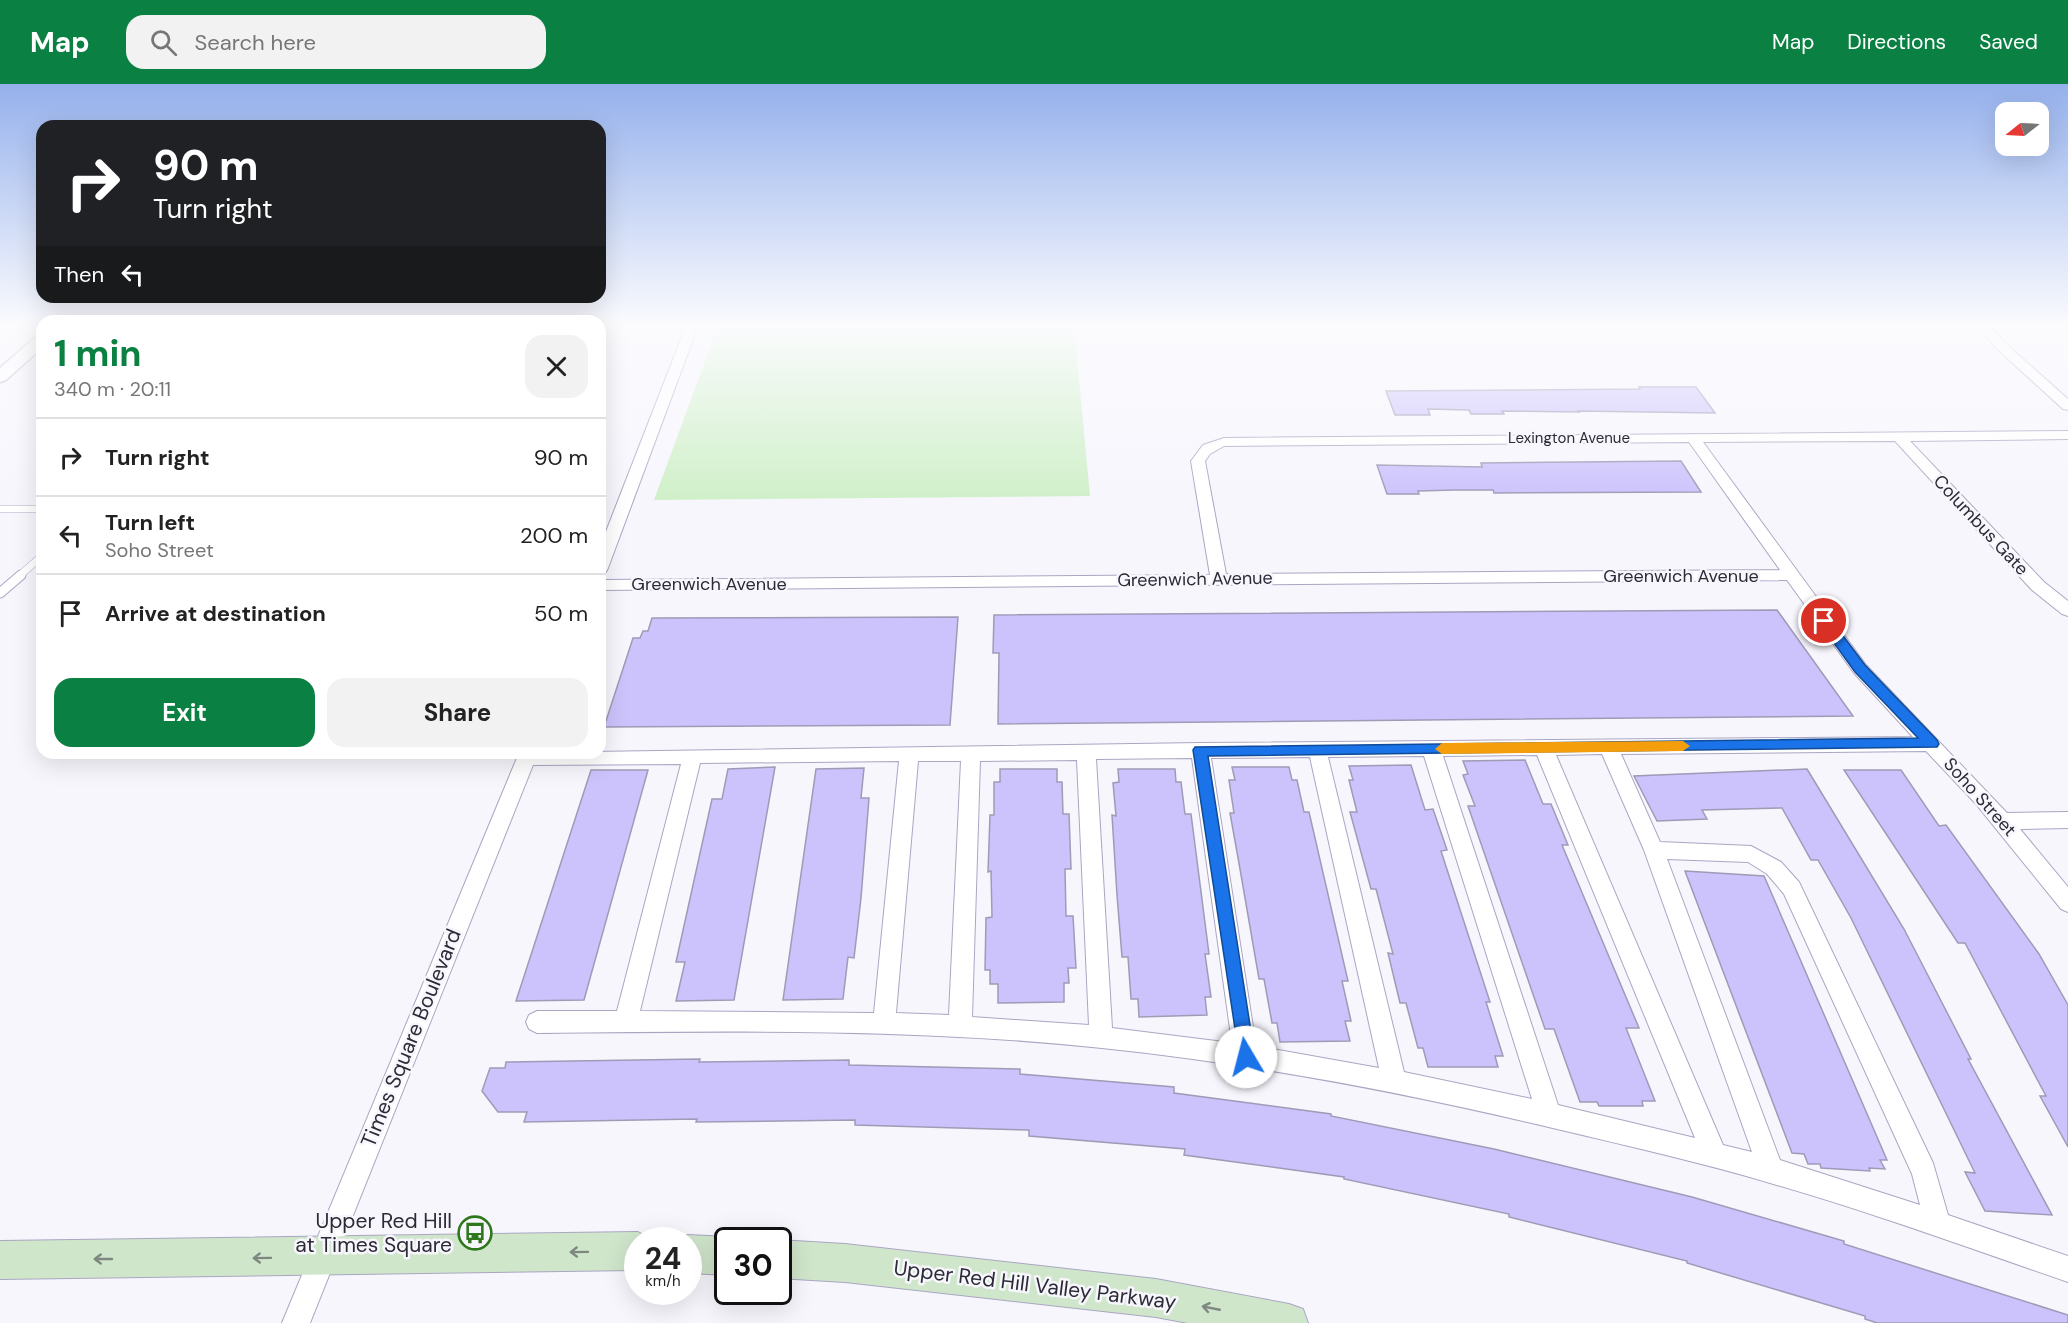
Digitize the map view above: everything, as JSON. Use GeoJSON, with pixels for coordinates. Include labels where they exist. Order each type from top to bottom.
{"type":"FeatureCollection","features":[{"type":"Feature","properties":{"kind":"main road"},"geometry":{"type":"LineString","coordinates":[[17,1259],[321,1257],[624,1251]]}},
{"type":"Feature","properties":{"kind":"main road","name":"Upper Red Hill Valley Parkway"},"geometry":{"type":"LineString","coordinates":[[792,1260],[845,1263],[1156,1298],[1289,1323]]}},
{"type":"Feature","properties":{"kind":"street"},"geometry":{"type":"LineString","coordinates":[[606,552],[670,384]]}},
{"type":"Feature","properties":{"kind":"street"},"geometry":{"type":"LineString","coordinates":[[2043,384],[2068,406]]}},
{"type":"Feature","properties":{"kind":"street","name":"Lexington Avenue"},"geometry":{"type":"LineString","coordinates":[[1219,579],[1198,461],[1200,454],[1214,444],[1243,441],[2068,435]]}},
{"type":"Feature","properties":{"kind":"street","name":"Columbus Gate"},"geometry":{"type":"LineString","coordinates":[[1898,436],[2038,586],[2068,610]]}},
{"type":"Feature","properties":{"kind":"street","name":"Soho Street"},"geometry":{"type":"LineString","coordinates":[[1692,437],[1860,669],[2002,821],[2068,903]]}},
{"type":"Feature","properties":{"kind":"street","name":"Greenwich Avenue"},"geometry":{"type":"LineString","coordinates":[[606,585],[1791,575]]}},
{"type":"Feature","properties":{"kind":"street"},"geometry":{"type":"LineString","coordinates":[[606,755],[1932,744]]}},
{"type":"Feature","properties":{"kind":"street"},"geometry":{"type":"LineString","coordinates":[[1608,747],[1654,850],[1771,1170]]}},
{"type":"Feature","properties":{"kind":"street"},"geometry":{"type":"LineString","coordinates":[[1431,748],[1550,1115]]}},
{"type":"Feature","properties":{"kind":"street"},"geometry":{"type":"LineString","coordinates":[[1317,749],[1394,1081]]}},
{"type":"Feature","properties":{"kind":"street"},"geometry":{"type":"LineString","coordinates":[[1544,749],[1715,1155]]}},
{"type":"Feature","properties":{"kind":"street"},"geometry":{"type":"LineString","coordinates":[[1200,750],[1246,1057]]}},
{"type":"Feature","properties":{"kind":"street"},"geometry":{"type":"LineString","coordinates":[[960,1027],[971,753]]}},
{"type":"Feature","properties":{"kind":"street"},"geometry":{"type":"LineString","coordinates":[[1086,753],[1101,1037]]}},
{"type":"Feature","properties":{"kind":"street"},"geometry":{"type":"LineString","coordinates":[[884,1024],[909,754]]}},
{"type":"Feature","properties":{"kind":"street"},"geometry":{"type":"LineString","coordinates":[[626,1021],[692,756]]}},
{"type":"Feature","properties":{"kind":"street","name":"Times Square Boulevard"},"geometry":{"type":"LineString","coordinates":[[296,1323],[525,759]]}},
{"type":"Feature","properties":{"kind":"street"},"geometry":{"type":"LineString","coordinates":[[2002,821],[2068,820]]}},
{"type":"Feature","properties":{"kind":"street"},"geometry":{"type":"LineString","coordinates":[[1654,850],[1751,854],[1774,868],[1792,888],[1924,1172],[1938,1225]]}},
{"type":"Feature","properties":{"kind":"street"},"geometry":{"type":"LineString","coordinates":[[537,1022],[884,1024],[960,1027],[1101,1037],[1246,1057],[1394,1081],[1550,1115],[1715,1155],[1771,1170],[2068,1269]]}},
{"type":"Feature","properties":{"kind":"lane"},"geometry":{"type":"LineString","coordinates":[[0,509],[36,509]]}},
{"type":"Feature","properties":{"kind":"lane"},"geometry":{"type":"LineString","coordinates":[[0,593],[36,561]]}},
{"type":"Feature","properties":{"kind":"green space"},"geometry":{"type":"Polygon","coordinates":[[[697,384],[1079,384],[1090,496],[654,500],[697,384]]]}},
{"type":"Feature","properties":{"kind":"building"},"geometry":{"type":"Polygon","coordinates":[[[1639,387],[1696,387],[1715,413],[1502,411],[1504,414],[1471,414],[1469,410],[1428,409],[1430,415],[1395,415],[1386,391],[1640,389],[1639,387]]]}},
{"type":"Feature","properties":{"kind":"building"},"geometry":{"type":"Polygon","coordinates":[[[1681,461],[1701,492],[1494,493],[1493,490],[1454,490],[1418,491],[1419,494],[1387,494],[1377,465],[1482,467],[1481,463],[1681,461]]]}},
{"type":"Feature","properties":{"kind":"building"},"geometry":{"type":"Polygon","coordinates":[[[1777,610],[1853,716],[998,724],[999,653],[993,653],[994,615],[1777,610]]]}},
{"type":"Feature","properties":{"kind":"building"},"geometry":{"type":"Polygon","coordinates":[[[958,617],[950,725],[606,727],[633,638],[640,638],[643,631],[648,631],[652,618],[958,617]]]}},
{"type":"Feature","properties":{"kind":"building"},"geometry":{"type":"Polygon","coordinates":[[[1525,760],[1543,804],[1551,804],[1568,845],[1562,845],[1639,1028],[1626,1028],[1655,1101],[1642,1101],[1643,1106],[1599,1106],[1597,1102],[1580,1102],[1554,1029],[1545,1029],[1468,806],[1475,806],[1463,775],[1468,774],[1463,761],[1525,760]]]}},
{"type":"Feature","properties":{"kind":"building"},"geometry":{"type":"Polygon","coordinates":[[[1411,765],[1425,810],[1433,809],[1447,850],[1441,851],[1490,1002],[1486,1002],[1503,1056],[1495,1056],[1498,1067],[1428,1067],[1423,1048],[1418,1048],[1406,1003],[1400,1003],[1388,953],[1393,954],[1376,889],[1371,889],[1350,812],[1357,812],[1349,780],[1353,780],[1349,766],[1411,765]]]}},
{"type":"Feature","properties":{"kind":"building"},"geometry":{"type":"Polygon","coordinates":[[[775,767],[734,1000],[676,1001],[685,962],[676,962],[712,799],[722,799],[728,769],[775,767]]]}},
{"type":"Feature","properties":{"kind":"building"},"geometry":{"type":"Polygon","coordinates":[[[1232,767],[1289,767],[1292,780],[1297,780],[1304,812],[1309,812],[1348,981],[1342,981],[1351,1021],[1345,1021],[1350,1041],[1280,1042],[1277,1023],[1272,1023],[1264,979],[1259,979],[1230,813],[1234,813],[1229,780],[1235,780],[1232,767]]]}},
{"type":"Feature","properties":{"kind":"building"},"geometry":{"type":"Polygon","coordinates":[[[864,768],[861,798],[869,798],[861,898],[854,958],[848,957],[843,999],[783,1000],[816,769],[864,768]]]}},
{"type":"Feature","properties":{"kind":"building"},"geometry":{"type":"Polygon","coordinates":[[[1000,769],[1057,769],[1057,782],[1062,782],[1063,814],[1069,814],[1071,869],[1065,869],[1066,916],[1073,916],[1076,968],[1068,968],[1069,983],[1064,983],[1064,1002],[998,1003],[998,984],[990,984],[990,970],[985,970],[986,918],[992,917],[991,871],[988,872],[990,815],[994,815],[994,782],[1000,782],[1000,769]]]}},
{"type":"Feature","properties":{"kind":"building"},"geometry":{"type":"Polygon","coordinates":[[[1118,769],[1175,769],[1176,782],[1181,782],[1185,814],[1191,814],[1209,954],[1205,954],[1211,997],[1205,997],[1207,1015],[1139,1017],[1138,999],[1131,999],[1128,957],[1122,957],[1112,815],[1116,816],[1113,783],[1119,782],[1118,769]]]}},
{"type":"Feature","properties":{"kind":"building"},"geometry":{"type":"Polygon","coordinates":[[[1807,769],[1904,929],[1971,1059],[1968,1059],[2052,1215],[1985,1211],[1965,1172],[1975,1173],[1851,918],[1818,860],[1811,860],[1782,808],[1702,810],[1707,819],[1657,821],[1634,776],[1807,769]]]}},
{"type":"Feature","properties":{"kind":"building"},"geometry":{"type":"Polygon","coordinates":[[[591,770],[648,770],[584,1000],[516,1001],[591,770]]]}},
{"type":"Feature","properties":{"kind":"building"},"geometry":{"type":"Polygon","coordinates":[[[1844,770],[1901,770],[1939,826],[1946,825],[2039,954],[2068,1005],[2068,1147],[2040,1096],[2046,1096],[1965,943],[1958,943],[1844,770]]]}},
{"type":"Feature","properties":{"kind":"building"},"geometry":{"type":"Polygon","coordinates":[[[1685,871],[1764,876],[1887,1160],[1880,1160],[1885,1169],[1869,1168],[1870,1171],[1821,1168],[1820,1164],[1808,1164],[1804,1154],[1792,1153],[1685,871]]]}},
{"type":"Feature","properties":{"kind":"building"},"geometry":{"type":"Polygon","coordinates":[[[700,1059],[699,1062],[849,1060],[849,1065],[1020,1069],[1020,1074],[1174,1087],[1174,1093],[1331,1114],[1331,1116],[1494,1149],[1692,1197],[1844,1241],[1844,1244],[2068,1315],[2068,1323],[1877,1323],[1865,1319],[1865,1316],[1687,1263],[1687,1261],[1509,1217],[1509,1214],[1344,1179],[1344,1177],[1184,1155],[1185,1149],[1029,1136],[1029,1130],[855,1125],[855,1120],[696,1122],[697,1119],[524,1122],[527,1112],[498,1112],[482,1091],[490,1068],[505,1068],[506,1062],[700,1059]]]}},
{"type":"Feature","properties":{"kind":"slow traffic"},"geometry":{"type":"LineString","coordinates":[[1442,749],[1683,746]]}},
{"type":"Feature","properties":{"kind":"place","name":"Upper Red Hill at Times Square"},"geometry":{"type":"Point","coordinates":[475,1233]}},
{"type":"Feature","properties":{"kind":"route"},"geometry":{"type":"LineString","coordinates":[[1246,1057],[1200,750],[1544,749],[1932,744],[1860,669],[1824,621]]}}]}
